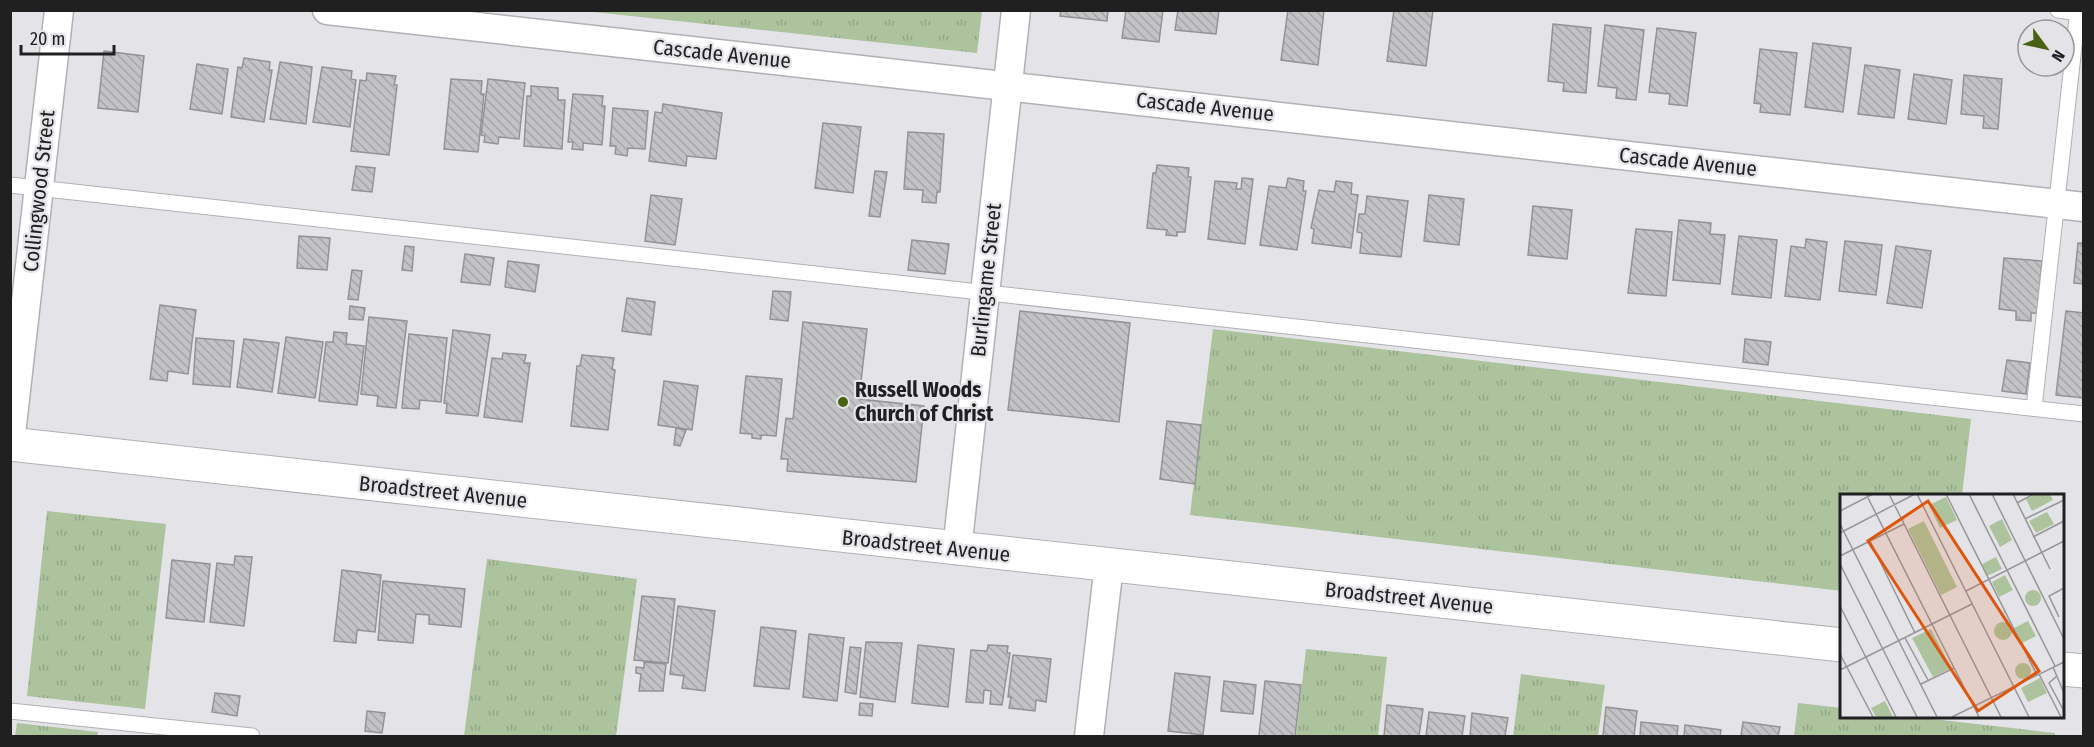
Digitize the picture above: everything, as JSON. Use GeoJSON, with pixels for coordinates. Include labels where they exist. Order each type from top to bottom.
{"type":"FeatureCollection","features":[{"type":"Feature","properties":{"kind":"street","name":"Collingwood Street"},"geometry":{"type":"LineString","coordinates":[[10,443],[59,10]]}},
{"type":"Feature","properties":{"kind":"street","name":"Cascade Avenue"},"geometry":{"type":"LineString","coordinates":[[327,10],[504,20],[1007,85],[2071,206]]}},
{"type":"Feature","properties":{"kind":"street","name":"Burlingame Street"},"geometry":{"type":"LineString","coordinates":[[957,549],[1016,10]]}},
{"type":"Feature","properties":{"kind":"street","name":"Broadstreet Avenue"},"geometry":{"type":"LineString","coordinates":[[10,443],[1840,645]]}},
{"type":"Feature","properties":{"kind":"street"},"geometry":{"type":"LineString","coordinates":[[1089,736],[1109,565]]}},
{"type":"Feature","properties":{"kind":"street"},"geometry":{"type":"LineString","coordinates":[[2064,669],[2084,671]]}},
{"type":"Feature","properties":{"kind":"lane"},"geometry":{"type":"LineString","coordinates":[[2034,408],[2071,206],[2078,12],[2058,10]]}},
{"type":"Feature","properties":{"kind":"lane"},"geometry":{"type":"LineString","coordinates":[[10,185],[2084,414]]}},
{"type":"Feature","properties":{"kind":"lane"},"geometry":{"type":"LineString","coordinates":[[10,711],[252,736]]}},
{"type":"Feature","properties":{"kind":"green space"},"geometry":{"type":"Polygon","coordinates":[[[584,11],[982,11],[977,53],[584,11]]]}},
{"type":"Feature","properties":{"kind":"green space"},"geometry":{"type":"Polygon","coordinates":[[[1213,329],[1971,419],[1962,494],[1840,494],[1840,591],[1190,515],[1213,329]]]}},
{"type":"Feature","properties":{"kind":"green space"},"geometry":{"type":"Polygon","coordinates":[[[47,511],[166,524],[145,709],[27,696],[47,511]]]}},
{"type":"Feature","properties":{"kind":"green space"},"geometry":{"type":"Polygon","coordinates":[[[487,559],[637,579],[616,736],[464,736],[487,559]]]}},
{"type":"Feature","properties":{"kind":"green space"},"geometry":{"type":"Polygon","coordinates":[[[1306,649],[1387,657],[1378,736],[1296,736],[1306,649]]]}},
{"type":"Feature","properties":{"kind":"green space"},"geometry":{"type":"Polygon","coordinates":[[[1521,674],[1605,685],[1598,736],[1513,736],[1521,674]]]}},
{"type":"Feature","properties":{"kind":"green space"},"geometry":{"type":"Polygon","coordinates":[[[1798,703],[1840,708],[1840,717],[1915,717],[2055,733],[2055,736],[1794,736],[1798,703]]]}},
{"type":"Feature","properties":{"kind":"green space"},"geometry":{"type":"Polygon","coordinates":[[[17,723],[98,732],[97,736],[15,736],[17,723]]]}},
{"type":"Feature","properties":{"kind":"building"},"geometry":{"type":"Polygon","coordinates":[[[1061,10],[1108,10],[1107,21],[1060,16],[1061,10]]]}},
{"type":"Feature","properties":{"kind":"building"},"geometry":{"type":"Polygon","coordinates":[[[1126,10],[1163,10],[1159,42],[1122,38],[1126,10]]]}},
{"type":"Feature","properties":{"kind":"building"},"geometry":{"type":"Polygon","coordinates":[[[1178,10],[1219,10],[1216,34],[1175,30],[1178,10]]]}},
{"type":"Feature","properties":{"kind":"building"},"geometry":{"type":"Polygon","coordinates":[[[1288,10],[1324,10],[1318,65],[1281,60],[1288,10]]]}},
{"type":"Feature","properties":{"kind":"building"},"geometry":{"type":"Polygon","coordinates":[[[1394,10],[1433,10],[1426,66],[1387,61],[1394,10]]]}},
{"type":"Feature","properties":{"kind":"building"},"geometry":{"type":"Polygon","coordinates":[[[1553,24],[1591,28],[1586,93],[1563,91],[1564,83],[1548,81],[1553,24]]]}},
{"type":"Feature","properties":{"kind":"building"},"geometry":{"type":"Polygon","coordinates":[[[1605,25],[1644,30],[1636,100],[1616,98],[1617,88],[1598,86],[1605,25]]]}},
{"type":"Feature","properties":{"kind":"building"},"geometry":{"type":"Polygon","coordinates":[[[1657,28],[1696,33],[1687,106],[1669,104],[1670,94],[1649,92],[1657,28]]]}},
{"type":"Feature","properties":{"kind":"building"},"geometry":{"type":"Polygon","coordinates":[[[1813,43],[1851,48],[1843,112],[1805,107],[1813,43]]]}},
{"type":"Feature","properties":{"kind":"building"},"geometry":{"type":"Polygon","coordinates":[[[1760,49],[1797,53],[1790,115],[1760,112],[1761,104],[1754,103],[1760,49]]]}},
{"type":"Feature","properties":{"kind":"building"},"geometry":{"type":"Polygon","coordinates":[[[104,51],[144,56],[138,112],[98,108],[104,51]]]}},
{"type":"Feature","properties":{"kind":"building"},"geometry":{"type":"Polygon","coordinates":[[[244,58],[270,62],[269,70],[272,70],[264,122],[231,117],[238,67],[242,68],[244,58]]]}},
{"type":"Feature","properties":{"kind":"building"},"geometry":{"type":"Polygon","coordinates":[[[280,62],[312,67],[306,124],[270,119],[280,62]]]}},
{"type":"Feature","properties":{"kind":"building"},"geometry":{"type":"Polygon","coordinates":[[[197,64],[228,69],[222,114],[190,109],[197,64]]]}},
{"type":"Feature","properties":{"kind":"building"},"geometry":{"type":"Polygon","coordinates":[[[1865,65],[1900,70],[1894,118],[1858,114],[1865,65]]]}},
{"type":"Feature","properties":{"kind":"building"},"geometry":{"type":"Polygon","coordinates":[[[322,67],[352,71],[351,79],[356,80],[350,127],[313,122],[322,67]]]}},
{"type":"Feature","properties":{"kind":"building"},"geometry":{"type":"Polygon","coordinates":[[[367,73],[396,76],[389,155],[351,151],[360,80],[366,81],[367,73]]]}},
{"type":"Feature","properties":{"kind":"building"},"geometry":{"type":"Polygon","coordinates":[[[1914,74],[1952,80],[1946,124],[1908,119],[1914,74]]]}},
{"type":"Feature","properties":{"kind":"building"},"geometry":{"type":"Polygon","coordinates":[[[1964,75],[2002,79],[1998,129],[1983,128],[1984,116],[1961,114],[1964,75]]]}},
{"type":"Feature","properties":{"kind":"building"},"geometry":{"type":"Polygon","coordinates":[[[451,79],[482,81],[481,94],[484,94],[478,152],[444,149],[451,79]]]}},
{"type":"Feature","properties":{"kind":"building"},"geometry":{"type":"Polygon","coordinates":[[[488,79],[525,83],[519,139],[499,137],[498,144],[484,142],[485,136],[481,135],[488,79]]]}},
{"type":"Feature","properties":{"kind":"building"},"geometry":{"type":"Polygon","coordinates":[[[531,86],[558,88],[558,100],[565,100],[562,149],[524,146],[527,96],[531,96],[531,86]]]}},
{"type":"Feature","properties":{"kind":"building"},"geometry":{"type":"Polygon","coordinates":[[[573,94],[603,96],[602,106],[605,106],[602,145],[583,143],[583,150],[572,149],[573,142],[568,142],[573,94]]]}},
{"type":"Feature","properties":{"kind":"building"},"geometry":{"type":"Polygon","coordinates":[[[663,104],[722,113],[716,159],[687,156],[686,166],[649,161],[655,112],[662,113],[663,104]]]}},
{"type":"Feature","properties":{"kind":"building"},"geometry":{"type":"Polygon","coordinates":[[[613,108],[648,111],[645,149],[628,148],[627,156],[615,154],[616,146],[610,146],[613,108]]]}},
{"type":"Feature","properties":{"kind":"building"},"geometry":{"type":"Polygon","coordinates":[[[823,123],[861,127],[853,193],[815,188],[823,123]]]}},
{"type":"Feature","properties":{"kind":"building"},"geometry":{"type":"Polygon","coordinates":[[[908,132],[944,134],[940,192],[937,192],[936,203],[922,202],[923,190],[904,189],[908,132]]]}},
{"type":"Feature","properties":{"kind":"building"},"geometry":{"type":"Polygon","coordinates":[[[1157,165],[1189,168],[1188,177],[1191,177],[1185,232],[1177,232],[1177,236],[1166,235],[1167,230],[1147,228],[1153,173],[1156,173],[1157,165]]]}},
{"type":"Feature","properties":{"kind":"building"},"geometry":{"type":"Polygon","coordinates":[[[356,166],[375,168],[372,192],[352,190],[356,166]]]}},
{"type":"Feature","properties":{"kind":"building"},"geometry":{"type":"Polygon","coordinates":[[[875,171],[887,172],[880,217],[869,216],[875,171]]]}},
{"type":"Feature","properties":{"kind":"building"},"geometry":{"type":"Polygon","coordinates":[[[1242,178],[1253,179],[1245,244],[1208,239],[1215,181],[1237,183],[1236,189],[1241,189],[1242,178]]]}},
{"type":"Feature","properties":{"kind":"building"},"geometry":{"type":"Polygon","coordinates":[[[1288,178],[1304,181],[1303,191],[1306,191],[1297,250],[1260,245],[1269,186],[1286,188],[1288,178]]]}},
{"type":"Feature","properties":{"kind":"building"},"geometry":{"type":"Polygon","coordinates":[[[1336,181],[1352,183],[1351,194],[1358,195],[1351,248],[1312,243],[1314,229],[1311,228],[1319,190],[1334,192],[1336,181]]]}},
{"type":"Feature","properties":{"kind":"building"},"geometry":{"type":"Polygon","coordinates":[[[651,195],[682,199],[675,245],[645,241],[651,195]]]}},
{"type":"Feature","properties":{"kind":"building"},"geometry":{"type":"Polygon","coordinates":[[[1429,195],[1464,199],[1459,245],[1424,241],[1429,195]]]}},
{"type":"Feature","properties":{"kind":"building"},"geometry":{"type":"Polygon","coordinates":[[[1367,196],[1408,201],[1401,257],[1360,253],[1362,233],[1357,232],[1359,214],[1365,214],[1367,196]]]}},
{"type":"Feature","properties":{"kind":"building"},"geometry":{"type":"Polygon","coordinates":[[[1533,206],[1572,210],[1567,259],[1528,255],[1533,206]]]}},
{"type":"Feature","properties":{"kind":"building"},"geometry":{"type":"Polygon","coordinates":[[[1679,220],[1711,223],[1710,234],[1725,235],[1720,284],[1673,280],[1679,220]]]}},
{"type":"Feature","properties":{"kind":"building"},"geometry":{"type":"Polygon","coordinates":[[[1636,229],[1672,232],[1666,296],[1628,293],[1636,229]]]}},
{"type":"Feature","properties":{"kind":"building"},"geometry":{"type":"Polygon","coordinates":[[[299,236],[330,238],[327,270],[297,268],[299,236]]]}},
{"type":"Feature","properties":{"kind":"building"},"geometry":{"type":"Polygon","coordinates":[[[1739,236],[1777,240],[1771,298],[1732,294],[1739,236]]]}},
{"type":"Feature","properties":{"kind":"building"},"geometry":{"type":"Polygon","coordinates":[[[1806,239],[1827,242],[1820,300],[1785,296],[1791,246],[1805,248],[1806,239]]]}},
{"type":"Feature","properties":{"kind":"building"},"geometry":{"type":"Polygon","coordinates":[[[912,240],[949,244],[945,274],[908,270],[912,240]]]}},
{"type":"Feature","properties":{"kind":"building"},"geometry":{"type":"Polygon","coordinates":[[[1845,241],[1882,245],[1876,295],[1839,291],[1845,241]]]}},
{"type":"Feature","properties":{"kind":"building"},"geometry":{"type":"Polygon","coordinates":[[[2078,243],[2084,243],[2084,284],[2074,283],[2078,243]]]}},
{"type":"Feature","properties":{"kind":"building"},"geometry":{"type":"Polygon","coordinates":[[[405,246],[414,247],[412,271],[402,270],[405,246]]]}},
{"type":"Feature","properties":{"kind":"building"},"geometry":{"type":"Polygon","coordinates":[[[1896,246],[1931,251],[1922,308],[1887,303],[1896,246]]]}},
{"type":"Feature","properties":{"kind":"building"},"geometry":{"type":"Polygon","coordinates":[[[465,254],[494,258],[490,285],[461,282],[465,254]]]}},
{"type":"Feature","properties":{"kind":"building"},"geometry":{"type":"Polygon","coordinates":[[[2004,258],[2042,261],[2037,313],[2031,313],[2031,321],[2016,320],[2016,311],[1999,309],[2004,258]]]}},
{"type":"Feature","properties":{"kind":"building"},"geometry":{"type":"Polygon","coordinates":[[[508,261],[539,265],[535,292],[505,287],[508,261]]]}},
{"type":"Feature","properties":{"kind":"building"},"geometry":{"type":"Polygon","coordinates":[[[352,270],[362,271],[358,300],[348,299],[352,270]]]}},
{"type":"Feature","properties":{"kind":"building"},"geometry":{"type":"Polygon","coordinates":[[[773,291],[791,292],[788,321],[770,319],[773,291]]]}},
{"type":"Feature","properties":{"kind":"building"},"geometry":{"type":"Polygon","coordinates":[[[627,298],[655,302],[651,335],[622,331],[627,298]]]}},
{"type":"Feature","properties":{"kind":"building"},"geometry":{"type":"Polygon","coordinates":[[[160,305],[196,310],[188,374],[168,371],[167,381],[150,379],[160,305]]]}},
{"type":"Feature","properties":{"kind":"building"},"geometry":{"type":"Polygon","coordinates":[[[350,306],[365,308],[363,320],[349,319],[350,306]]]}},
{"type":"Feature","properties":{"kind":"building"},"geometry":{"type":"Polygon","coordinates":[[[1020,311],[1130,323],[1119,422],[1008,410],[1020,311]]]}},
{"type":"Feature","properties":{"kind":"building"},"geometry":{"type":"Polygon","coordinates":[[[2066,311],[2084,313],[2084,398],[2056,395],[2066,311]]]}},
{"type":"Feature","properties":{"kind":"building"},"geometry":{"type":"Polygon","coordinates":[[[369,317],[407,321],[396,408],[377,406],[378,396],[361,394],[369,317]]]}},
{"type":"Feature","properties":{"kind":"building","name":"Russell Woods Church of Christ"},"geometry":{"type":"Polygon","coordinates":[[[803,322],[867,329],[859,399],[924,406],[916,482],[787,471],[788,459],[781,459],[786,418],[793,419],[803,322]]]}},
{"type":"Feature","properties":{"kind":"building"},"geometry":{"type":"Polygon","coordinates":[[[453,330],[490,335],[478,416],[446,413],[447,404],[444,403],[453,330]]]}},
{"type":"Feature","properties":{"kind":"building"},"geometry":{"type":"Polygon","coordinates":[[[334,332],[347,333],[346,344],[364,346],[357,405],[319,401],[326,342],[333,342],[334,332]]]}},
{"type":"Feature","properties":{"kind":"building"},"geometry":{"type":"Polygon","coordinates":[[[409,334],[447,338],[441,402],[420,400],[419,409],[402,408],[409,334]]]}},
{"type":"Feature","properties":{"kind":"building"},"geometry":{"type":"Polygon","coordinates":[[[286,337],[323,342],[315,398],[278,393],[286,337]]]}},
{"type":"Feature","properties":{"kind":"building"},"geometry":{"type":"Polygon","coordinates":[[[196,338],[234,341],[230,387],[193,384],[196,338]]]}},
{"type":"Feature","properties":{"kind":"building"},"geometry":{"type":"Polygon","coordinates":[[[244,339],[279,343],[272,392],[237,387],[244,339]]]}},
{"type":"Feature","properties":{"kind":"building"},"geometry":{"type":"Polygon","coordinates":[[[1745,339],[1771,342],[1768,365],[1743,362],[1745,339]]]}},
{"type":"Feature","properties":{"kind":"building"},"geometry":{"type":"Polygon","coordinates":[[[503,353],[526,355],[524,363],[530,363],[522,422],[484,417],[492,358],[502,359],[503,353]]]}},
{"type":"Feature","properties":{"kind":"building"},"geometry":{"type":"Polygon","coordinates":[[[582,355],[614,358],[612,369],[615,370],[608,430],[571,426],[577,366],[580,366],[582,355]]]}},
{"type":"Feature","properties":{"kind":"building"},"geometry":{"type":"Polygon","coordinates":[[[2007,360],[2030,363],[2026,394],[2002,391],[2007,360]]]}},
{"type":"Feature","properties":{"kind":"building"},"geometry":{"type":"Polygon","coordinates":[[[746,376],[782,379],[776,436],[761,435],[761,439],[752,438],[752,434],[740,433],[746,376]]]}},
{"type":"Feature","properties":{"kind":"building"},"geometry":{"type":"Polygon","coordinates":[[[664,381],[698,386],[692,430],[658,425],[664,381]]]}},
{"type":"Feature","properties":{"kind":"building"},"geometry":{"type":"Polygon","coordinates":[[[1167,421],[1201,425],[1195,484],[1160,479],[1167,421]]]}},
{"type":"Feature","properties":{"kind":"building"},"geometry":{"type":"Polygon","coordinates":[[[676,428],[686,430],[680,446],[674,445],[676,428]]]}},
{"type":"Feature","properties":{"kind":"building"},"geometry":{"type":"Polygon","coordinates":[[[235,556],[252,557],[244,626],[210,622],[217,563],[234,565],[235,556]]]}},
{"type":"Feature","properties":{"kind":"building"},"geometry":{"type":"Polygon","coordinates":[[[172,560],[210,564],[204,622],[166,618],[172,560]]]}},
{"type":"Feature","properties":{"kind":"building"},"geometry":{"type":"Polygon","coordinates":[[[342,570],[381,575],[375,632],[357,630],[356,643],[334,641],[342,570]]]}},
{"type":"Feature","properties":{"kind":"building"},"geometry":{"type":"Polygon","coordinates":[[[383,581],[465,589],[461,627],[429,624],[429,615],[416,614],[413,643],[378,640],[383,581]]]}},
{"type":"Feature","properties":{"kind":"building"},"geometry":{"type":"Polygon","coordinates":[[[642,596],[675,599],[668,663],[634,660],[642,596]]]}},
{"type":"Feature","properties":{"kind":"building"},"geometry":{"type":"Polygon","coordinates":[[[678,606],[715,611],[705,691],[682,688],[684,676],[670,674],[678,606]]]}},
{"type":"Feature","properties":{"kind":"building"},"geometry":{"type":"Polygon","coordinates":[[[761,627],[796,631],[789,689],[754,686],[761,627]]]}},
{"type":"Feature","properties":{"kind":"building"},"geometry":{"type":"Polygon","coordinates":[[[809,634],[844,638],[837,701],[803,697],[809,634]]]}},
{"type":"Feature","properties":{"kind":"building"},"geometry":{"type":"Polygon","coordinates":[[[866,642],[902,643],[895,702],[860,697],[866,642]]]}},
{"type":"Feature","properties":{"kind":"building"},"geometry":{"type":"Polygon","coordinates":[[[918,645],[954,649],[948,707],[912,703],[918,645]]]}},
{"type":"Feature","properties":{"kind":"building"},"geometry":{"type":"Polygon","coordinates":[[[988,645],[1008,646],[1007,653],[1010,653],[1002,705],[990,704],[991,691],[984,690],[983,703],[966,702],[971,650],[987,651],[988,645]]]}},
{"type":"Feature","properties":{"kind":"building"},"geometry":{"type":"Polygon","coordinates":[[[850,647],[861,648],[856,694],[845,692],[850,647]]]}},
{"type":"Feature","properties":{"kind":"building"},"geometry":{"type":"Polygon","coordinates":[[[1013,655],[1051,659],[1046,702],[1036,700],[1035,711],[1009,708],[1011,697],[1008,697],[1013,655]]]}},
{"type":"Feature","properties":{"kind":"building"},"geometry":{"type":"Polygon","coordinates":[[[644,662],[666,664],[663,691],[639,691],[641,674],[636,673],[636,667],[644,668],[644,662]]]}},
{"type":"Feature","properties":{"kind":"building"},"geometry":{"type":"Polygon","coordinates":[[[1175,673],[1210,677],[1203,735],[1168,731],[1175,673]]]}},
{"type":"Feature","properties":{"kind":"building"},"geometry":{"type":"Polygon","coordinates":[[[1224,681],[1256,685],[1253,714],[1221,711],[1224,681]]]}},
{"type":"Feature","properties":{"kind":"building"},"geometry":{"type":"Polygon","coordinates":[[[1265,681],[1301,685],[1295,736],[1259,736],[1265,681]]]}},
{"type":"Feature","properties":{"kind":"building"},"geometry":{"type":"Polygon","coordinates":[[[215,693],[240,696],[237,716],[212,712],[215,693]]]}},
{"type":"Feature","properties":{"kind":"building"},"geometry":{"type":"Polygon","coordinates":[[[860,703],[873,704],[872,716],[859,715],[860,703]]]}},
{"type":"Feature","properties":{"kind":"building"},"geometry":{"type":"Polygon","coordinates":[[[1387,705],[1423,709],[1419,736],[1384,736],[1387,705]]]}},
{"type":"Feature","properties":{"kind":"building"},"geometry":{"type":"Polygon","coordinates":[[[1606,707],[1637,711],[1634,736],[1603,736],[1606,707]]]}},
{"type":"Feature","properties":{"kind":"building"},"geometry":{"type":"Polygon","coordinates":[[[367,711],[385,713],[382,733],[365,731],[367,711]]]}},
{"type":"Feature","properties":{"kind":"building"},"geometry":{"type":"Polygon","coordinates":[[[1429,712],[1465,716],[1462,736],[1426,736],[1429,712]]]}},
{"type":"Feature","properties":{"kind":"building"},"geometry":{"type":"Polygon","coordinates":[[[1472,713],[1508,718],[1505,736],[1470,736],[1472,713]]]}},
{"type":"Feature","properties":{"kind":"building"},"geometry":{"type":"Polygon","coordinates":[[[1641,722],[1678,726],[1677,736],[1640,736],[1641,722]]]}},
{"type":"Feature","properties":{"kind":"building"},"geometry":{"type":"Polygon","coordinates":[[[1743,722],[1780,727],[1778,736],[1741,736],[1743,722]]]}},
{"type":"Feature","properties":{"kind":"building"},"geometry":{"type":"Polygon","coordinates":[[[1685,725],[1721,730],[1720,736],[1684,736],[1685,725]]]}},
{"type":"Feature","properties":{"kind":"place","name":"Russell Woods Church of Christ"},"geometry":{"type":"Point","coordinates":[843,402]}}]}
